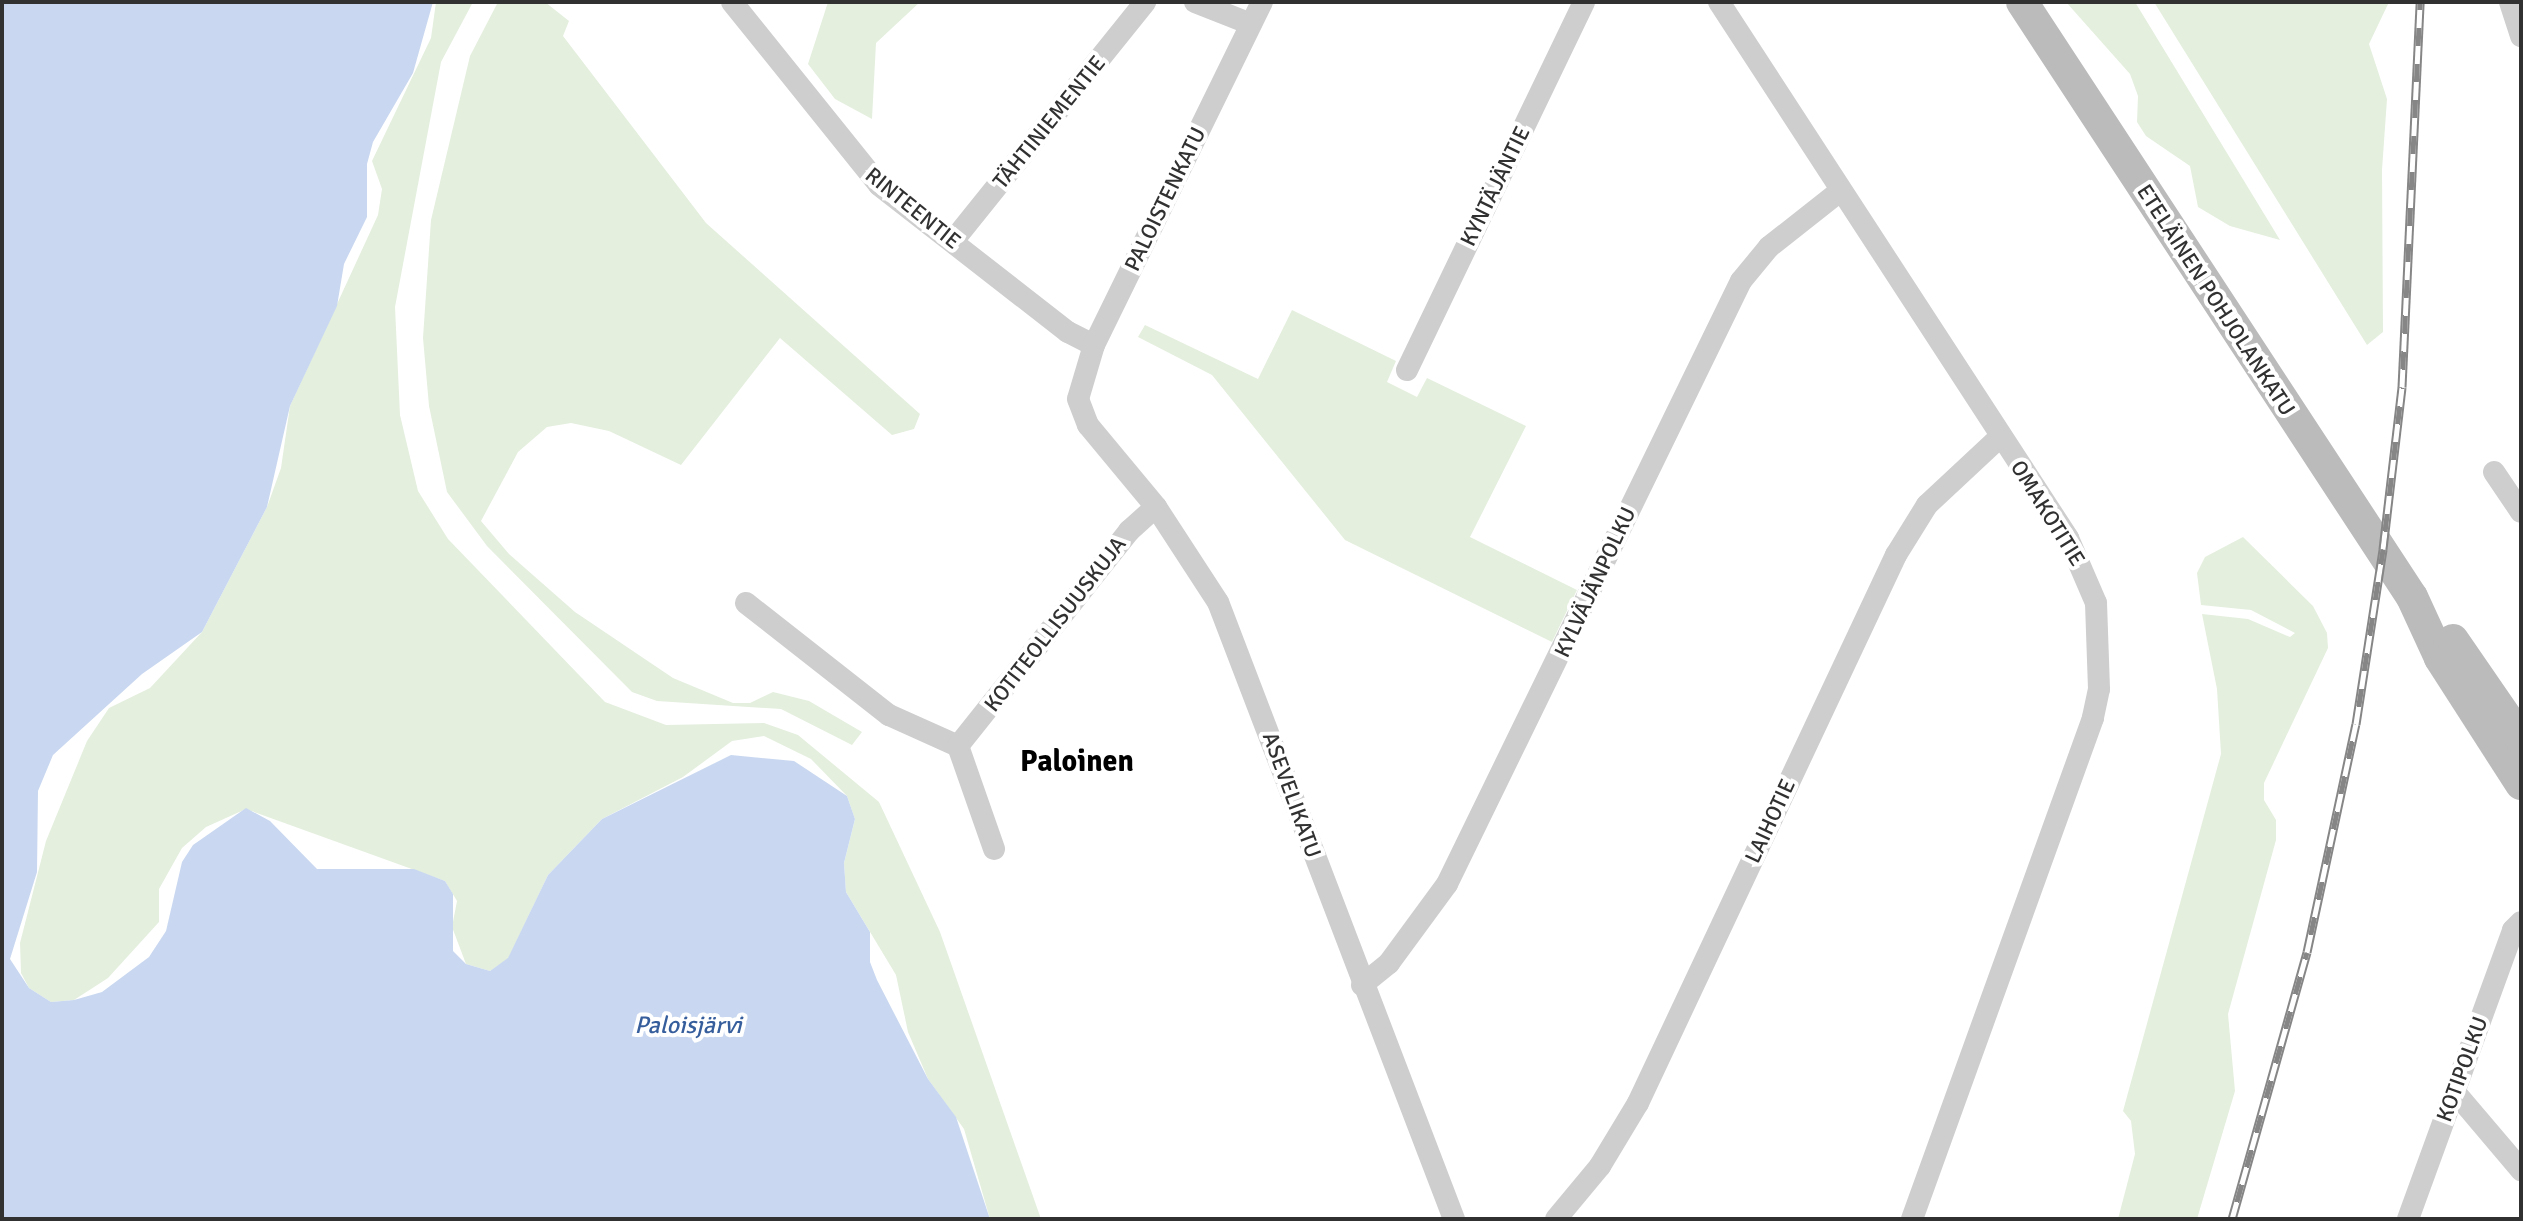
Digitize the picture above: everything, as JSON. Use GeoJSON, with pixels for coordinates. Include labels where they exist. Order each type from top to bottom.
{"type":"FeatureCollection","features":[{"type":"Feature","properties":{"kind":"main road","name":"ETELÄINEN POHJOLANKATU"},"geometry":{"type":"LineString","coordinates":[[2022,2],[2412,597],[2440,658],[2521,784]]}},
{"type":"Feature","properties":{"kind":"main road","name":"ETELÄINEN POHJOLANKATU"},"geometry":{"type":"LineString","coordinates":[[2412,597],[2458,646],[2521,739]]}},
{"type":"Feature","properties":{"kind":"street","name":"RINTEENTIE"},"geometry":{"type":"LineString","coordinates":[[732,2],[848,152],[879,185],[1068,332],[1094,345]]}},
{"type":"Feature","properties":{"kind":"street","name":"TÄHTINIEMENTIE"},"geometry":{"type":"LineString","coordinates":[[953,241],[1145,2]]}},
{"type":"Feature","properties":{"kind":"street"},"geometry":{"type":"LineString","coordinates":[[1195,2],[1251,24]]}},
{"type":"Feature","properties":{"kind":"street","name":"PALOISTENKATU"},"geometry":{"type":"LineString","coordinates":[[1078,399],[1094,345],[1262,2]]}},
{"type":"Feature","properties":{"kind":"street","name":"KYNTÄJÄNTIE"},"geometry":{"type":"LineString","coordinates":[[1407,370],[1584,2]]}},
{"type":"Feature","properties":{"kind":"street","name":"OMAKOTITIE"},"geometry":{"type":"LineString","coordinates":[[1719,2],[1839,192],[2068,538],[2096,603],[2099,689],[1912,1219]]}},
{"type":"Feature","properties":{"kind":"street"},"geometry":{"type":"LineString","coordinates":[[2510,2],[2521,36]]}},
{"type":"Feature","properties":{"kind":"street","name":"KYLVÄJÄNPOLKU"},"geometry":{"type":"LineString","coordinates":[[1362,985],[1389,963],[1420,924],[1473,835],[1741,281],[1769,247],[1839,192]]}},
{"type":"Feature","properties":{"kind":"street","name":"ASEVELIKATU"},"geometry":{"type":"LineString","coordinates":[[1078,399],[1088,425],[1156,507],[1208,582],[1240,653],[1362,985],[1454,1219]]}},
{"type":"Feature","properties":{"kind":"street","name":"LAIHOTIE"},"geometry":{"type":"LineString","coordinates":[[1556,1219],[1600,1166],[1638,1103],[1896,555],[1927,505],[2000,437]]}},
{"type":"Feature","properties":{"kind":"street"},"geometry":{"type":"LineString","coordinates":[[2494,472],[2521,512]]}},
{"type":"Feature","properties":{"kind":"street","name":"KOTITEOLLISUUSKUJA"},"geometry":{"type":"LineString","coordinates":[[958,746],[1129,531],[1156,507]]}},
{"type":"Feature","properties":{"kind":"street"},"geometry":{"type":"LineString","coordinates":[[746,603],[889,715],[958,746],[994,849]]}},
{"type":"Feature","properties":{"kind":"street","name":"KOTIPOLKU"},"geometry":{"type":"LineString","coordinates":[[2408,1219],[2513,930],[2521,922]]}},
{"type":"Feature","properties":{"kind":"street"},"geometry":{"type":"LineString","coordinates":[[2454,1091],[2521,1170]]}},
{"type":"Feature","properties":{"kind":"green space"},"geometry":{"type":"Polygon","coordinates":[[[436,2],[473,2],[441,62],[395,307],[400,415],[418,491],[448,539],[605,702],[666,725],[764,723],[798,735],[879,802],[940,932],[1041,1219],[990,1219],[964,1129],[928,1079],[908,1032],[896,975],[846,892],[844,863],[855,819],[847,796],[811,759],[764,736],[732,741],[683,777],[602,819],[548,875],[508,959],[490,971],[466,964],[452,927],[457,901],[445,881],[246,809],[206,827],[182,848],[159,889],[159,922],[108,978],[74,1000],[51,1002],[29,988],[21,973],[20,943],[46,841],[87,741],[109,708],[150,688],[202,632],[267,507],[281,468],[290,406],[378,215],[382,189],[372,161],[431,38],[436,2]]]}},
{"type":"Feature","properties":{"kind":"green space"},"geometry":{"type":"Polygon","coordinates":[[[498,2],[545,2],[569,21],[563,36],[706,223],[920,414],[914,429],[892,435],[780,338],[681,465],[609,431],[571,423],[547,427],[518,452],[481,521],[509,554],[575,612],[673,678],[733,703],[750,703],[773,692],[809,701],[862,732],[852,745],[781,709],[657,701],[632,692],[487,546],[447,492],[429,406],[423,338],[431,220],[470,56],[498,2]]]}},
{"type":"Feature","properties":{"kind":"green space"},"geometry":{"type":"Polygon","coordinates":[[[828,2],[920,2],[876,43],[872,119],[835,99],[808,64],[828,2]]]}},
{"type":"Feature","properties":{"kind":"green space"},"geometry":{"type":"Polygon","coordinates":[[[2066,2],[2135,2],[2280,240],[2230,226],[2198,207],[2190,166],[2146,136],[2137,122],[2138,96],[2130,74],[2066,2]]]}},
{"type":"Feature","properties":{"kind":"green space"},"geometry":{"type":"Polygon","coordinates":[[[2154,2],[2389,2],[2369,44],[2387,99],[2382,170],[2383,332],[2367,345],[2154,2]]]}},
{"type":"Feature","properties":{"kind":"green space"},"geometry":{"type":"Polygon","coordinates":[[[1292,310],[1396,361],[1387,382],[1417,397],[1427,378],[1526,426],[1470,537],[1577,590],[1552,642],[1345,540],[1212,375],[1138,337],[1145,325],[1258,379],[1292,310]]]}},
{"type":"Feature","properties":{"kind":"green space"},"geometry":{"type":"Polygon","coordinates":[[[2243,537],[2313,606],[2327,633],[2328,648],[2264,783],[2264,800],[2276,820],[2276,840],[2228,1014],[2235,1091],[2197,1219],[2118,1219],[2135,1154],[2131,1121],[2123,1111],[2221,754],[2217,689],[2202,614],[2248,619],[2290,637],[2295,633],[2251,610],[2201,605],[2197,573],[2205,557],[2243,537]]]}},
{"type":"Feature","properties":{"kind":"water","name":"Paloisjärvi"},"geometry":{"type":"Polygon","coordinates":[[[2,2],[433,2],[413,73],[373,142],[367,164],[367,217],[344,264],[337,306],[290,406],[267,507],[202,632],[142,674],[53,755],[38,791],[37,872],[10,959],[29,988],[51,1002],[74,1000],[102,992],[149,957],[166,931],[182,862],[193,845],[246,808],[270,821],[317,869],[414,869],[445,881],[453,894],[453,951],[466,964],[490,971],[508,958],[548,875],[602,819],[731,755],[794,761],[847,796],[855,819],[844,863],[846,892],[870,932],[870,962],[877,980],[928,1079],[956,1117],[990,1219],[2,1219],[2,2]]]}},
{"type":"Feature","properties":{"kind":"railway"},"geometry":{"type":"LineString","coordinates":[[2232,1219],[2307,952],[2356,724],[2383,549],[2402,387],[2420,2]]}},
{"type":"Feature","properties":{"kind":"district","name":"Paloinen"},"geometry":{"type":"Point","coordinates":[1077,762]}}]}
